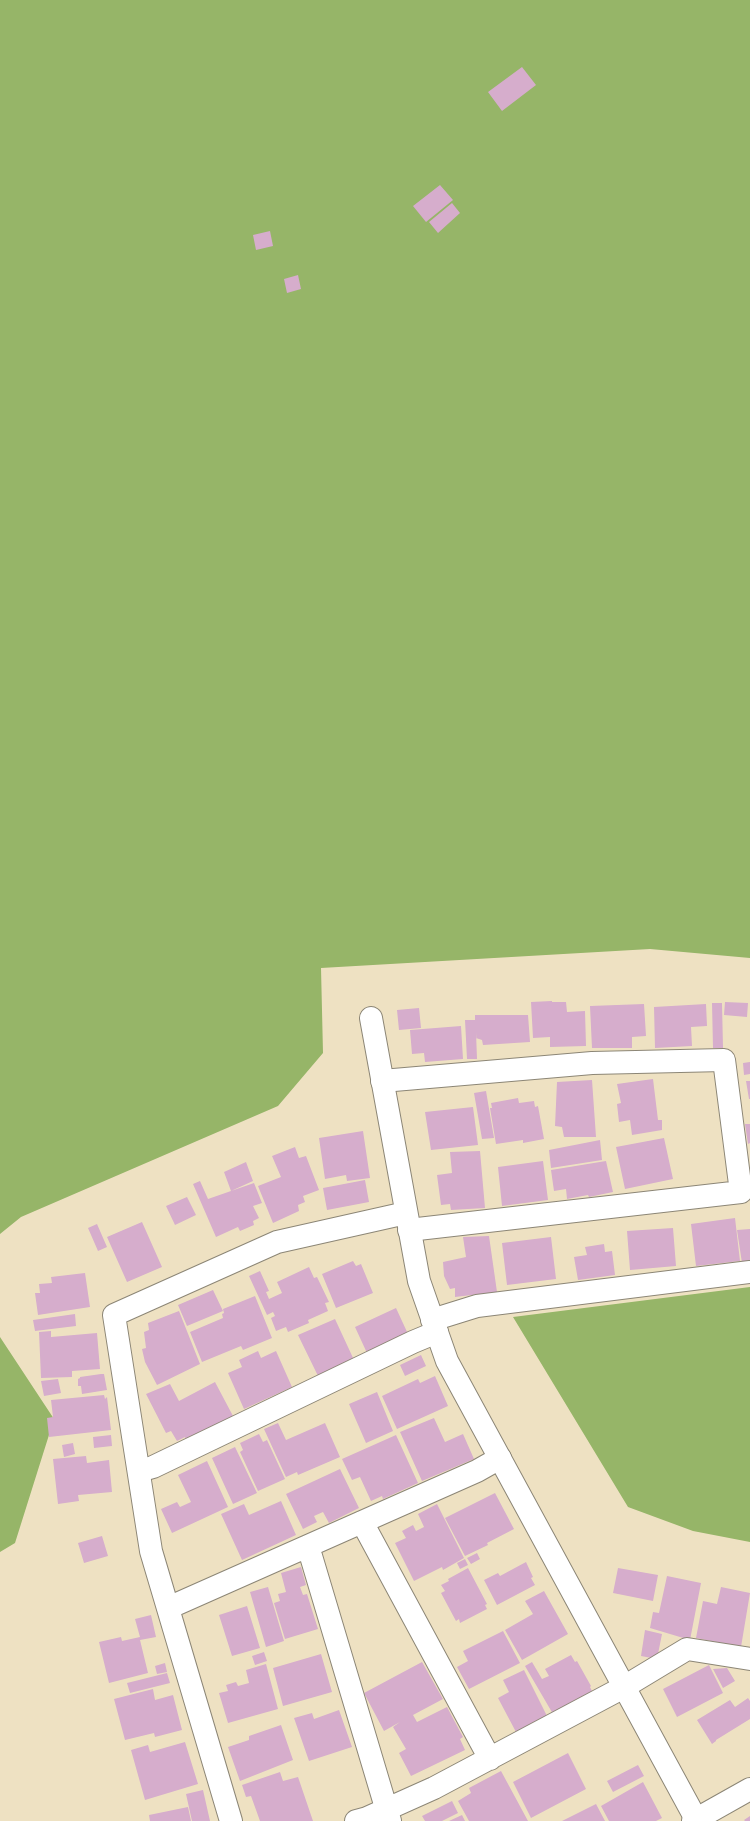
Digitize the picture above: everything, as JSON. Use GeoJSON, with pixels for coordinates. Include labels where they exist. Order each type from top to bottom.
{"type":"FeatureCollection","features":[{"type":"Feature","properties":{"kind":"street"},"geometry":{"type":"LineString","coordinates":[[371,1018],[419,1281],[447,1361],[696,1820],[750,1789]]}},
{"type":"Feature","properties":{"kind":"street"},"geometry":{"type":"LineString","coordinates":[[231,1821],[151,1550],[114,1315],[277,1242],[408,1221],[741,1192],[724,1060],[592,1064],[382,1081]]}},
{"type":"Feature","properties":{"kind":"street"},"geometry":{"type":"LineString","coordinates":[[139,1471],[153,1467],[413,1342],[435,1326],[477,1306],[750,1272]]}},
{"type":"Feature","properties":{"kind":"street"},"geometry":{"type":"LineString","coordinates":[[168,1608],[476,1471],[500,1458]]}},
{"type":"Feature","properties":{"kind":"street"},"geometry":{"type":"LineString","coordinates":[[362,1522],[490,1759]]}},
{"type":"Feature","properties":{"kind":"street"},"geometry":{"type":"LineString","coordinates":[[308,1546],[388,1815]]}},
{"type":"Feature","properties":{"kind":"street"},"geometry":{"type":"LineString","coordinates":[[356,1821],[388,1815],[434,1788],[624,1687],[687,1650],[750,1659]]}},
{"type":"Feature","properties":{"kind":"green space"},"geometry":{"type":"Polygon","coordinates":[[[0,0],[750,0],[750,958],[650,949],[321,968],[323,1053],[278,1106],[21,1217],[0,1234],[0,0]]]}},
{"type":"Feature","properties":{"kind":"green space"},"geometry":{"type":"Polygon","coordinates":[[[750,1287],[750,1542],[693,1531],[628,1507],[513,1317],[750,1287]]]}},
{"type":"Feature","properties":{"kind":"green space"},"geometry":{"type":"Polygon","coordinates":[[[0,1337],[54,1419],[15,1543],[0,1552],[0,1337]]]}},
{"type":"Feature","properties":{"kind":"building"},"geometry":{"type":"Polygon","coordinates":[[[522,67],[536,85],[502,111],[488,92],[522,67]]]}},
{"type":"Feature","properties":{"kind":"building"},"geometry":{"type":"Polygon","coordinates":[[[440,185],[453,200],[426,222],[413,206],[440,185]]]}},
{"type":"Feature","properties":{"kind":"building"},"geometry":{"type":"Polygon","coordinates":[[[452,203],[460,213],[438,233],[429,222],[452,203]]]}},
{"type":"Feature","properties":{"kind":"building"},"geometry":{"type":"Polygon","coordinates":[[[270,231],[273,246],[256,250],[253,235],[270,231]]]}},
{"type":"Feature","properties":{"kind":"building"},"geometry":{"type":"Polygon","coordinates":[[[298,275],[301,289],[287,293],[284,279],[298,275]]]}},
{"type":"Feature","properties":{"kind":"building"},"geometry":{"type":"Polygon","coordinates":[[[531,1002],[566,1002],[567,1012],[585,1011],[586,1046],[550,1047],[550,1037],[533,1038],[531,1002]]]}},
{"type":"Feature","properties":{"kind":"building"},"geometry":{"type":"Polygon","coordinates":[[[725,1002],[748,1003],[747,1017],[724,1015],[725,1002]]]}},
{"type":"Feature","properties":{"kind":"building"},"geometry":{"type":"Polygon","coordinates":[[[712,1003],[722,1003],[723,1048],[713,1048],[712,1003]]]}},
{"type":"Feature","properties":{"kind":"building"},"geometry":{"type":"Polygon","coordinates":[[[644,1004],[646,1036],[632,1037],[632,1048],[592,1048],[590,1006],[644,1004]]]}},
{"type":"Feature","properties":{"kind":"building"},"geometry":{"type":"Polygon","coordinates":[[[706,1004],[707,1026],[691,1027],[692,1046],[655,1048],[654,1007],[706,1004]]]}},
{"type":"Feature","properties":{"kind":"building"},"geometry":{"type":"Polygon","coordinates":[[[419,1008],[421,1028],[399,1030],[397,1010],[419,1008]]]}},
{"type":"Feature","properties":{"kind":"building"},"geometry":{"type":"Polygon","coordinates":[[[475,1015],[528,1015],[530,1042],[483,1045],[482,1040],[476,1038],[477,1059],[467,1059],[465,1020],[475,1020],[475,1015]]]}},
{"type":"Feature","properties":{"kind":"building"},"geometry":{"type":"Polygon","coordinates":[[[461,1026],[463,1059],[425,1062],[424,1053],[412,1054],[410,1030],[461,1026]]]}},
{"type":"Feature","properties":{"kind":"building"},"geometry":{"type":"Polygon","coordinates":[[[750,1062],[750,1074],[744,1075],[743,1063],[750,1062]]]}},
{"type":"Feature","properties":{"kind":"building"},"geometry":{"type":"Polygon","coordinates":[[[653,1079],[658,1120],[662,1120],[662,1130],[632,1135],[630,1120],[619,1122],[617,1104],[621,1103],[617,1084],[653,1079]]]}},
{"type":"Feature","properties":{"kind":"building"},"geometry":{"type":"Polygon","coordinates":[[[592,1080],[596,1137],[564,1137],[562,1127],[555,1126],[557,1082],[592,1080]]]}},
{"type":"Feature","properties":{"kind":"building"},"geometry":{"type":"Polygon","coordinates":[[[746,1081],[750,1081],[750,1099],[749,1099],[746,1081]]]}},
{"type":"Feature","properties":{"kind":"building"},"geometry":{"type":"Polygon","coordinates":[[[486,1091],[494,1138],[482,1139],[474,1093],[486,1091]]]}},
{"type":"Feature","properties":{"kind":"building"},"geometry":{"type":"Polygon","coordinates":[[[518,1098],[519,1103],[534,1101],[535,1107],[538,1106],[544,1139],[523,1143],[523,1140],[496,1144],[490,1108],[492,1108],[491,1103],[518,1098]]]}},
{"type":"Feature","properties":{"kind":"building"},"geometry":{"type":"Polygon","coordinates":[[[473,1107],[478,1145],[431,1150],[425,1112],[473,1107]]]}},
{"type":"Feature","properties":{"kind":"building"},"geometry":{"type":"Polygon","coordinates":[[[745,1124],[750,1124],[750,1143],[748,1144],[745,1124]]]}},
{"type":"Feature","properties":{"kind":"building"},"geometry":{"type":"Polygon","coordinates":[[[363,1131],[370,1178],[347,1181],[346,1175],[325,1179],[319,1138],[363,1131]]]}},
{"type":"Feature","properties":{"kind":"building"},"geometry":{"type":"Polygon","coordinates":[[[664,1138],[673,1179],[625,1189],[616,1147],[664,1138]]]}},
{"type":"Feature","properties":{"kind":"building"},"geometry":{"type":"Polygon","coordinates":[[[600,1140],[602,1160],[551,1168],[549,1150],[600,1140]]]}},
{"type":"Feature","properties":{"kind":"building"},"geometry":{"type":"Polygon","coordinates":[[[295,1147],[299,1158],[306,1156],[319,1190],[303,1196],[305,1202],[298,1205],[299,1211],[273,1223],[258,1186],[281,1177],[272,1156],[295,1147]]]}},
{"type":"Feature","properties":{"kind":"building"},"geometry":{"type":"Polygon","coordinates":[[[480,1151],[485,1208],[451,1210],[450,1204],[441,1205],[437,1175],[452,1173],[450,1152],[480,1151]]]}},
{"type":"Feature","properties":{"kind":"building"},"geometry":{"type":"Polygon","coordinates":[[[543,1161],[548,1200],[502,1206],[498,1167],[543,1161]]]}},
{"type":"Feature","properties":{"kind":"building"},"geometry":{"type":"Polygon","coordinates":[[[606,1161],[613,1192],[589,1197],[588,1195],[567,1199],[566,1189],[554,1191],[551,1170],[606,1161]]]}},
{"type":"Feature","properties":{"kind":"building"},"geometry":{"type":"Polygon","coordinates":[[[246,1162],[253,1181],[231,1191],[224,1172],[246,1162]]]}},
{"type":"Feature","properties":{"kind":"building"},"geometry":{"type":"Polygon","coordinates":[[[365,1180],[369,1202],[327,1210],[323,1188],[365,1180]]]}},
{"type":"Feature","properties":{"kind":"building"},"geometry":{"type":"Polygon","coordinates":[[[200,1181],[208,1199],[254,1183],[262,1203],[253,1206],[259,1218],[253,1221],[254,1225],[240,1231],[238,1227],[216,1237],[193,1184],[200,1181]]]}},
{"type":"Feature","properties":{"kind":"building"},"geometry":{"type":"Polygon","coordinates":[[[187,1197],[196,1215],[175,1225],[166,1206],[187,1197]]]}},
{"type":"Feature","properties":{"kind":"building"},"geometry":{"type":"Polygon","coordinates":[[[735,1218],[740,1261],[696,1266],[691,1224],[735,1218]]]}},
{"type":"Feature","properties":{"kind":"building"},"geometry":{"type":"Polygon","coordinates":[[[142,1222],[162,1267],[127,1282],[107,1237],[142,1222]]]}},
{"type":"Feature","properties":{"kind":"building"},"geometry":{"type":"Polygon","coordinates":[[[97,1224],[107,1247],[98,1251],[88,1228],[97,1224]]]}},
{"type":"Feature","properties":{"kind":"building"},"geometry":{"type":"Polygon","coordinates":[[[673,1228],[676,1266],[630,1270],[627,1231],[673,1228]]]}},
{"type":"Feature","properties":{"kind":"building"},"geometry":{"type":"Polygon","coordinates":[[[750,1229],[750,1262],[742,1263],[737,1230],[750,1229]]]}},
{"type":"Feature","properties":{"kind":"building"},"geometry":{"type":"Polygon","coordinates":[[[489,1236],[497,1292],[455,1297],[455,1288],[450,1289],[444,1276],[443,1262],[466,1257],[463,1237],[489,1236]]]}},
{"type":"Feature","properties":{"kind":"building"},"geometry":{"type":"Polygon","coordinates":[[[551,1237],[556,1279],[507,1285],[502,1243],[551,1237]]]}},
{"type":"Feature","properties":{"kind":"building"},"geometry":{"type":"Polygon","coordinates":[[[604,1244],[605,1252],[612,1251],[615,1275],[578,1280],[574,1257],[587,1255],[585,1247],[604,1244]]]}},
{"type":"Feature","properties":{"kind":"building"},"geometry":{"type":"Polygon","coordinates":[[[353,1261],[356,1266],[361,1264],[373,1293],[336,1308],[322,1274],[353,1261]]]}},
{"type":"Feature","properties":{"kind":"building"},"geometry":{"type":"Polygon","coordinates":[[[309,1267],[314,1278],[317,1277],[329,1302],[325,1303],[328,1311],[308,1320],[309,1323],[288,1332],[286,1327],[276,1331],[271,1318],[275,1316],[273,1312],[267,1315],[249,1276],[260,1271],[269,1291],[266,1292],[269,1299],[282,1293],[277,1282],[309,1267]]]}},
{"type":"Feature","properties":{"kind":"building"},"geometry":{"type":"Polygon","coordinates":[[[85,1273],[90,1307],[38,1315],[35,1293],[40,1293],[39,1284],[52,1283],[51,1277],[85,1273]]]}},
{"type":"Feature","properties":{"kind":"building"},"geometry":{"type":"Polygon","coordinates":[[[213,1290],[223,1311],[187,1326],[178,1305],[213,1290]]]}},
{"type":"Feature","properties":{"kind":"building"},"geometry":{"type":"Polygon","coordinates":[[[255,1296],[272,1338],[243,1350],[241,1346],[202,1362],[190,1332],[223,1318],[223,1309],[255,1296]]]}},
{"type":"Feature","properties":{"kind":"building"},"geometry":{"type":"Polygon","coordinates":[[[396,1308],[408,1334],[367,1353],[355,1327],[396,1308]]]}},
{"type":"Feature","properties":{"kind":"building"},"geometry":{"type":"Polygon","coordinates":[[[179,1311],[200,1364],[157,1385],[145,1362],[142,1349],[146,1348],[144,1332],[149,1330],[148,1323],[179,1311]]]}},
{"type":"Feature","properties":{"kind":"building"},"geometry":{"type":"Polygon","coordinates":[[[75,1314],[76,1326],[35,1331],[33,1320],[75,1314]]]}},
{"type":"Feature","properties":{"kind":"building"},"geometry":{"type":"Polygon","coordinates":[[[335,1319],[354,1360],[318,1376],[298,1335],[335,1319]]]}},
{"type":"Feature","properties":{"kind":"building"},"geometry":{"type":"Polygon","coordinates":[[[51,1331],[51,1337],[97,1333],[100,1369],[72,1371],[72,1377],[41,1378],[39,1332],[51,1331]]]}},
{"type":"Feature","properties":{"kind":"building"},"geometry":{"type":"Polygon","coordinates":[[[258,1351],[261,1358],[276,1351],[292,1387],[244,1409],[228,1373],[242,1367],[239,1360],[258,1351]]]}},
{"type":"Feature","properties":{"kind":"building"},"geometry":{"type":"Polygon","coordinates":[[[421,1355],[426,1366],[405,1376],[400,1365],[421,1355]]]}},
{"type":"Feature","properties":{"kind":"building"},"geometry":{"type":"Polygon","coordinates":[[[104,1374],[107,1390],[82,1394],[81,1386],[78,1386],[78,1379],[80,1377],[104,1374]]]}},
{"type":"Feature","properties":{"kind":"building"},"geometry":{"type":"Polygon","coordinates":[[[435,1376],[448,1406],[397,1429],[382,1396],[418,1379],[420,1383],[435,1376]]]}},
{"type":"Feature","properties":{"kind":"building"},"geometry":{"type":"Polygon","coordinates":[[[58,1379],[61,1393],[44,1396],[41,1381],[58,1379]]]}},
{"type":"Feature","properties":{"kind":"building"},"geometry":{"type":"Polygon","coordinates":[[[215,1382],[233,1416],[186,1440],[185,1437],[177,1441],[171,1431],[166,1433],[146,1394],[170,1384],[179,1401],[215,1382]]]}},
{"type":"Feature","properties":{"kind":"building"},"geometry":{"type":"Polygon","coordinates":[[[377,1392],[393,1431],[366,1443],[349,1404],[377,1392]]]}},
{"type":"Feature","properties":{"kind":"building"},"geometry":{"type":"Polygon","coordinates":[[[104,1395],[105,1399],[107,1397],[111,1430],[49,1437],[47,1418],[53,1417],[51,1400],[104,1395]]]}},
{"type":"Feature","properties":{"kind":"building"},"geometry":{"type":"Polygon","coordinates":[[[434,1418],[445,1442],[463,1434],[474,1459],[422,1481],[400,1432],[434,1418]]]}},
{"type":"Feature","properties":{"kind":"building"},"geometry":{"type":"Polygon","coordinates":[[[278,1423],[286,1440],[325,1423],[340,1457],[298,1475],[297,1472],[286,1477],[264,1429],[278,1423]]]}},
{"type":"Feature","properties":{"kind":"building"},"geometry":{"type":"Polygon","coordinates":[[[259,1434],[263,1442],[267,1440],[285,1479],[258,1491],[240,1452],[243,1450],[240,1443],[259,1434]]]}},
{"type":"Feature","properties":{"kind":"building"},"geometry":{"type":"Polygon","coordinates":[[[111,1435],[112,1446],[94,1448],[93,1437],[111,1435]]]}},
{"type":"Feature","properties":{"kind":"building"},"geometry":{"type":"Polygon","coordinates":[[[396,1435],[418,1483],[383,1499],[382,1496],[371,1501],[360,1477],[352,1480],[342,1459],[396,1435]]]}},
{"type":"Feature","properties":{"kind":"building"},"geometry":{"type":"Polygon","coordinates":[[[73,1443],[75,1454],[64,1457],[62,1445],[73,1443]]]}},
{"type":"Feature","properties":{"kind":"building"},"geometry":{"type":"Polygon","coordinates":[[[235,1447],[257,1493],[233,1504],[212,1458],[235,1447]]]}},
{"type":"Feature","properties":{"kind":"building"},"geometry":{"type":"Polygon","coordinates":[[[86,1456],[87,1463],[109,1460],[112,1492],[78,1495],[79,1501],[58,1504],[53,1459],[86,1456]]]}},
{"type":"Feature","properties":{"kind":"building"},"geometry":{"type":"Polygon","coordinates":[[[207,1461],[228,1507],[172,1533],[161,1509],[177,1502],[180,1507],[191,1502],[178,1475],[207,1461]]]}},
{"type":"Feature","properties":{"kind":"building"},"geometry":{"type":"Polygon","coordinates":[[[340,1469],[359,1508],[329,1523],[323,1512],[314,1516],[317,1522],[303,1529],[286,1494],[340,1469]]]}},
{"type":"Feature","properties":{"kind":"building"},"geometry":{"type":"Polygon","coordinates":[[[495,1493],[514,1529],[487,1543],[488,1545],[465,1556],[445,1518],[495,1493]]]}},
{"type":"Feature","properties":{"kind":"building"},"geometry":{"type":"Polygon","coordinates":[[[281,1501],[296,1535],[242,1560],[221,1514],[244,1504],[249,1515],[281,1501]]]}},
{"type":"Feature","properties":{"kind":"building"},"geometry":{"type":"Polygon","coordinates":[[[437,1504],[464,1558],[443,1570],[442,1567],[414,1581],[395,1543],[406,1538],[402,1531],[413,1525],[416,1531],[424,1527],[418,1514],[437,1504]]]}},
{"type":"Feature","properties":{"kind":"building"},"geometry":{"type":"Polygon","coordinates":[[[102,1536],[108,1556],[84,1563],[78,1543],[102,1536]]]}},
{"type":"Feature","properties":{"kind":"building"},"geometry":{"type":"Polygon","coordinates":[[[477,1553],[480,1559],[471,1564],[467,1558],[477,1553]]]}},
{"type":"Feature","properties":{"kind":"building"},"geometry":{"type":"Polygon","coordinates":[[[465,1559],[468,1565],[460,1569],[457,1563],[465,1559]]]}},
{"type":"Feature","properties":{"kind":"building"},"geometry":{"type":"Polygon","coordinates":[[[526,1562],[535,1585],[497,1605],[484,1580],[498,1573],[500,1576],[526,1562]]]}},
{"type":"Feature","properties":{"kind":"building"},"geometry":{"type":"Polygon","coordinates":[[[301,1567],[306,1585],[300,1587],[303,1595],[307,1594],[318,1629],[285,1639],[274,1603],[280,1601],[278,1594],[286,1592],[281,1573],[301,1567]]]}},
{"type":"Feature","properties":{"kind":"building"},"geometry":{"type":"Polygon","coordinates":[[[468,1568],[487,1604],[485,1605],[487,1609],[460,1623],[459,1619],[456,1621],[441,1593],[445,1591],[441,1585],[449,1581],[448,1579],[468,1568]]]}},
{"type":"Feature","properties":{"kind":"building"},"geometry":{"type":"Polygon","coordinates":[[[618,1568],[658,1575],[653,1601],[613,1593],[618,1568]]]}},
{"type":"Feature","properties":{"kind":"building"},"geometry":{"type":"Polygon","coordinates":[[[667,1576],[701,1583],[690,1640],[650,1628],[653,1612],[659,1613],[667,1576]]]}},
{"type":"Feature","properties":{"kind":"building"},"geometry":{"type":"Polygon","coordinates":[[[268,1587],[284,1641],[266,1647],[250,1592],[268,1587]]]}},
{"type":"Feature","properties":{"kind":"building"},"geometry":{"type":"Polygon","coordinates":[[[721,1587],[750,1593],[741,1647],[696,1638],[703,1601],[717,1604],[721,1587]]]}},
{"type":"Feature","properties":{"kind":"building"},"geometry":{"type":"Polygon","coordinates":[[[544,1591],[568,1634],[522,1660],[505,1630],[533,1614],[525,1601],[544,1591]]]}},
{"type":"Feature","properties":{"kind":"building"},"geometry":{"type":"Polygon","coordinates":[[[247,1606],[260,1648],[232,1656],[219,1615],[247,1606]]]}},
{"type":"Feature","properties":{"kind":"building"},"geometry":{"type":"Polygon","coordinates":[[[151,1615],[156,1637],[140,1640],[148,1673],[109,1683],[99,1642],[121,1637],[122,1641],[140,1637],[135,1619],[151,1615]]]}},
{"type":"Feature","properties":{"kind":"building"},"geometry":{"type":"Polygon","coordinates":[[[645,1630],[662,1634],[657,1659],[641,1656],[645,1630]]]}},
{"type":"Feature","properties":{"kind":"building"},"geometry":{"type":"Polygon","coordinates":[[[503,1631],[520,1663],[469,1689],[457,1667],[468,1661],[463,1651],[503,1631]]]}},
{"type":"Feature","properties":{"kind":"building"},"geometry":{"type":"Polygon","coordinates":[[[264,1652],[267,1661],[255,1665],[252,1656],[264,1652]]]}},
{"type":"Feature","properties":{"kind":"building"},"geometry":{"type":"Polygon","coordinates":[[[321,1654],[332,1692],[283,1706],[273,1668],[321,1654]]]}},
{"type":"Feature","properties":{"kind":"building"},"geometry":{"type":"Polygon","coordinates":[[[571,1655],[575,1662],[577,1661],[591,1686],[590,1687],[593,1693],[553,1714],[525,1666],[532,1662],[542,1679],[549,1676],[545,1669],[571,1655]]]}},
{"type":"Feature","properties":{"kind":"building"},"geometry":{"type":"Polygon","coordinates":[[[422,1662],[443,1699],[413,1715],[417,1722],[447,1707],[463,1737],[460,1739],[465,1750],[411,1776],[399,1753],[406,1749],[393,1727],[400,1722],[384,1731],[364,1693],[422,1662]]]}},
{"type":"Feature","properties":{"kind":"building"},"geometry":{"type":"Polygon","coordinates":[[[165,1663],[167,1672],[157,1674],[155,1666],[165,1663]]]}},
{"type":"Feature","properties":{"kind":"building"},"geometry":{"type":"Polygon","coordinates":[[[266,1664],[278,1709],[228,1723],[219,1693],[228,1691],[226,1685],[236,1682],[238,1686],[249,1683],[246,1670],[266,1664]]]}},
{"type":"Feature","properties":{"kind":"building"},"geometry":{"type":"Polygon","coordinates":[[[709,1665],[723,1693],[677,1717],[663,1689],[709,1665]]]}},
{"type":"Feature","properties":{"kind":"building"},"geometry":{"type":"Polygon","coordinates":[[[727,1668],[735,1681],[723,1688],[713,1669],[727,1668]]]}},
{"type":"Feature","properties":{"kind":"building"},"geometry":{"type":"Polygon","coordinates":[[[524,1670],[547,1716],[516,1732],[498,1698],[509,1692],[503,1680],[524,1670]]]}},
{"type":"Feature","properties":{"kind":"building"},"geometry":{"type":"Polygon","coordinates":[[[167,1673],[170,1683],[130,1693],[127,1683],[167,1673]]]}},
{"type":"Feature","properties":{"kind":"building"},"geometry":{"type":"Polygon","coordinates":[[[153,1689],[155,1700],[173,1695],[182,1730],[155,1737],[154,1733],[125,1740],[114,1699],[153,1689]]]}},
{"type":"Feature","properties":{"kind":"building"},"geometry":{"type":"Polygon","coordinates":[[[748,1698],[750,1701],[750,1719],[712,1744],[697,1720],[730,1700],[735,1707],[748,1698]]]}},
{"type":"Feature","properties":{"kind":"building"},"geometry":{"type":"Polygon","coordinates":[[[339,1710],[352,1747],[309,1761],[294,1718],[312,1713],[314,1719],[339,1710]]]}},
{"type":"Feature","properties":{"kind":"building"},"geometry":{"type":"Polygon","coordinates":[[[281,1725],[293,1760],[240,1781],[228,1747],[249,1740],[249,1736],[281,1725]]]}},
{"type":"Feature","properties":{"kind":"building"},"geometry":{"type":"Polygon","coordinates":[[[185,1742],[198,1784],[145,1800],[131,1750],[148,1745],[150,1752],[185,1742]]]}},
{"type":"Feature","properties":{"kind":"building"},"geometry":{"type":"Polygon","coordinates":[[[568,1753],[586,1789],[531,1818],[513,1782],[568,1753]]]}},
{"type":"Feature","properties":{"kind":"building"},"geometry":{"type":"Polygon","coordinates":[[[638,1765],[644,1776],[613,1792],[607,1781],[638,1765]]]}},
{"type":"Feature","properties":{"kind":"building"},"geometry":{"type":"Polygon","coordinates":[[[501,1771],[528,1821],[469,1821],[458,1801],[471,1793],[469,1788],[501,1771]]]}},
{"type":"Feature","properties":{"kind":"building"},"geometry":{"type":"Polygon","coordinates":[[[280,1772],[283,1781],[298,1777],[313,1821],[260,1821],[251,1796],[246,1797],[242,1785],[280,1772]]]}},
{"type":"Feature","properties":{"kind":"building"},"geometry":{"type":"Polygon","coordinates":[[[643,1782],[662,1818],[656,1821],[609,1821],[601,1806],[643,1782]]]}},
{"type":"Feature","properties":{"kind":"building"},"geometry":{"type":"Polygon","coordinates":[[[203,1790],[210,1821],[192,1821],[186,1794],[203,1790]]]}},
{"type":"Feature","properties":{"kind":"building"},"geometry":{"type":"Polygon","coordinates":[[[452,1801],[458,1813],[442,1821],[425,1821],[422,1816],[452,1801]]]}},
{"type":"Feature","properties":{"kind":"building"},"geometry":{"type":"Polygon","coordinates":[[[596,1804],[605,1821],[562,1821],[596,1804]]]}},
{"type":"Feature","properties":{"kind":"building"},"geometry":{"type":"Polygon","coordinates":[[[188,1807],[191,1821],[150,1821],[149,1815],[188,1807]]]}},
{"type":"Feature","properties":{"kind":"building"},"geometry":{"type":"Polygon","coordinates":[[[462,1815],[465,1821],[449,1821],[462,1815]]]}},
{"type":"Feature","properties":{"kind":"building"},"geometry":{"type":"Polygon","coordinates":[[[750,1816],[750,1821],[744,1820],[750,1816]]]}}]}
